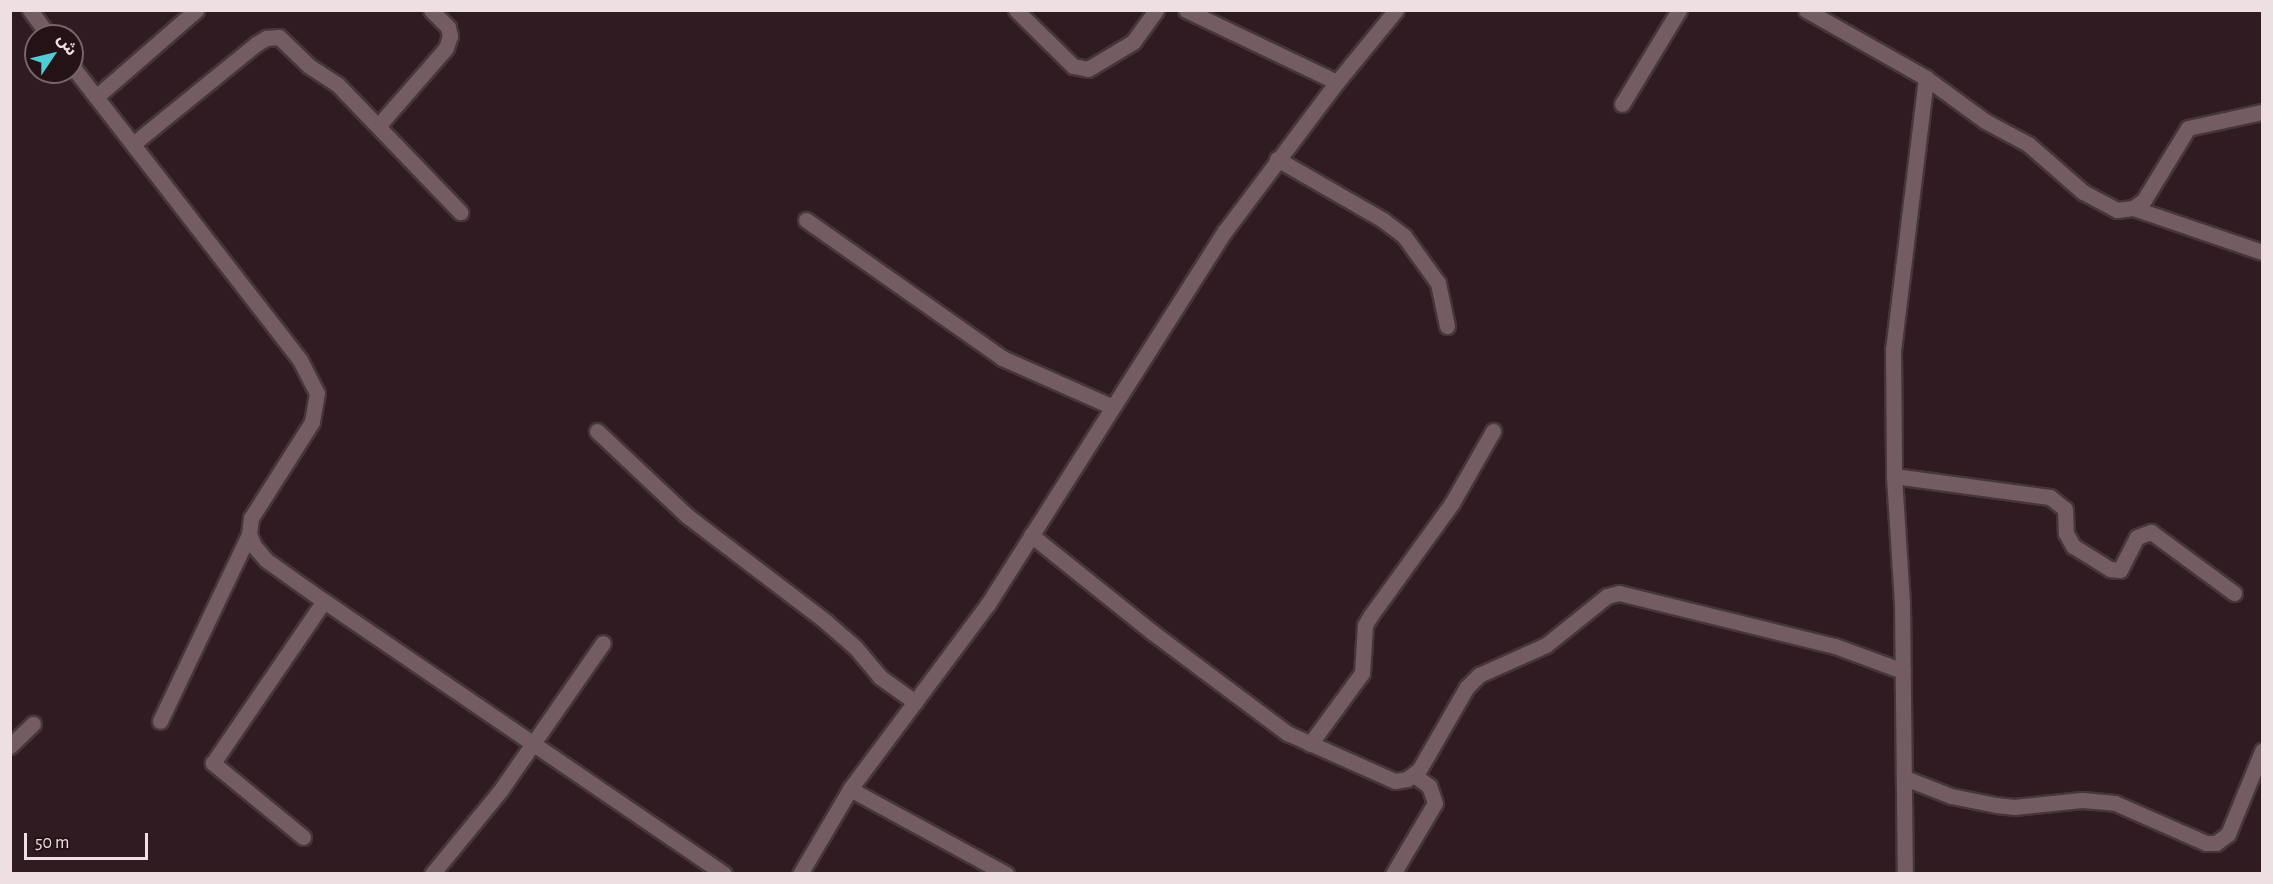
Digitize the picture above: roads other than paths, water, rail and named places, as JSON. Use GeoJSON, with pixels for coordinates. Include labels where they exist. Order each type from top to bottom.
{"type":"FeatureCollection","features":[{"type":"Feature","properties":{"kind":"street"},"geometry":{"type":"LineString","coordinates":[[30,10],[41,24]]}},
{"type":"Feature","properties":{"kind":"street"},"geometry":{"type":"LineString","coordinates":[[96,97],[196,10]]}},
{"type":"Feature","properties":{"kind":"street"},"geometry":{"type":"LineString","coordinates":[[378,126],[446,48],[450,36],[448,27],[431,10]]}},
{"type":"Feature","properties":{"kind":"street"},"geometry":{"type":"LineString","coordinates":[[1016,10],[1074,66],[1088,69],[1133,42],[1156,10]]}},
{"type":"Feature","properties":{"kind":"street"},"geometry":{"type":"LineString","coordinates":[[1186,10],[1337,82]]}},
{"type":"Feature","properties":{"kind":"street"},"geometry":{"type":"LineString","coordinates":[[800,873],[850,789],[960,646],[1111,406],[1225,231],[1277,159],[1396,10]]}},
{"type":"Feature","properties":{"kind":"street"},"geometry":{"type":"LineString","coordinates":[[1622,104],[1679,10]]}},
{"type":"Feature","properties":{"kind":"street"},"geometry":{"type":"LineString","coordinates":[[1806,10],[1926,78],[1985,121],[2028,144],[2083,192],[2117,210],[2133,208],[2262,252]]}},
{"type":"Feature","properties":{"kind":"street"},"geometry":{"type":"LineString","coordinates":[[133,144],[205,84],[272,36],[286,40],[309,66],[330,77],[460,212]]}},
{"type":"Feature","properties":{"kind":"street"},"geometry":{"type":"LineString","coordinates":[[1905,873],[1903,671],[1894,476],[1893,349],[1926,78]]}},
{"type":"Feature","properties":{"kind":"street"},"geometry":{"type":"LineString","coordinates":[[84,82],[300,360],[317,393],[312,422],[251,518],[249,534],[160,721]]}},
{"type":"Feature","properties":{"kind":"street"},"geometry":{"type":"LineString","coordinates":[[2133,208],[2151,192],[2188,128],[2262,112]]}},
{"type":"Feature","properties":{"kind":"street"},"geometry":{"type":"LineString","coordinates":[[1277,159],[1383,220],[1404,236],[1438,284],[1447,326]]}},
{"type":"Feature","properties":{"kind":"street"},"geometry":{"type":"LineString","coordinates":[[806,220],[1002,358],[1111,406]]}},
{"type":"Feature","properties":{"kind":"street"},"geometry":{"type":"LineString","coordinates":[[597,430],[686,514],[825,621],[855,647],[880,677],[915,702]]}},
{"type":"Feature","properties":{"kind":"street"},"geometry":{"type":"LineString","coordinates":[[1310,744],[1362,674],[1365,625],[1452,503],[1494,431]]}},
{"type":"Feature","properties":{"kind":"street"},"geometry":{"type":"LineString","coordinates":[[1894,476],[2050,497],[2065,509],[2066,533],[2073,546],[2110,569],[2120,570],[2136,537],[2151,532],[2234,593]]}},
{"type":"Feature","properties":{"kind":"street"},"geometry":{"type":"LineString","coordinates":[[249,534],[266,560],[533,746],[724,873]]}},
{"type":"Feature","properties":{"kind":"street"},"geometry":{"type":"LineString","coordinates":[[1031,535],[1160,639],[1287,733],[1382,778],[1395,781],[1414,776],[1467,687],[1479,675],[1546,645],[1607,596],[1619,593],[1835,646],[1903,671]]}},
{"type":"Feature","properties":{"kind":"street"},"geometry":{"type":"LineString","coordinates":[[303,837],[213,763],[324,601]]}},
{"type":"Feature","properties":{"kind":"street"},"geometry":{"type":"LineString","coordinates":[[432,873],[533,746],[603,643]]}},
{"type":"Feature","properties":{"kind":"street"},"geometry":{"type":"LineString","coordinates":[[10,746],[33,724]]}},
{"type":"Feature","properties":{"kind":"street"},"geometry":{"type":"LineString","coordinates":[[1905,778],[1951,796],[1996,805],[2014,807],[2082,800],[2115,803],[2206,843],[2216,843],[2228,834],[2262,752]]}},
{"type":"Feature","properties":{"kind":"street"},"geometry":{"type":"LineString","coordinates":[[1393,873],[1435,803],[1429,786],[1414,776]]}},
{"type":"Feature","properties":{"kind":"street"},"geometry":{"type":"LineString","coordinates":[[850,789],[1006,873]]}}]}
